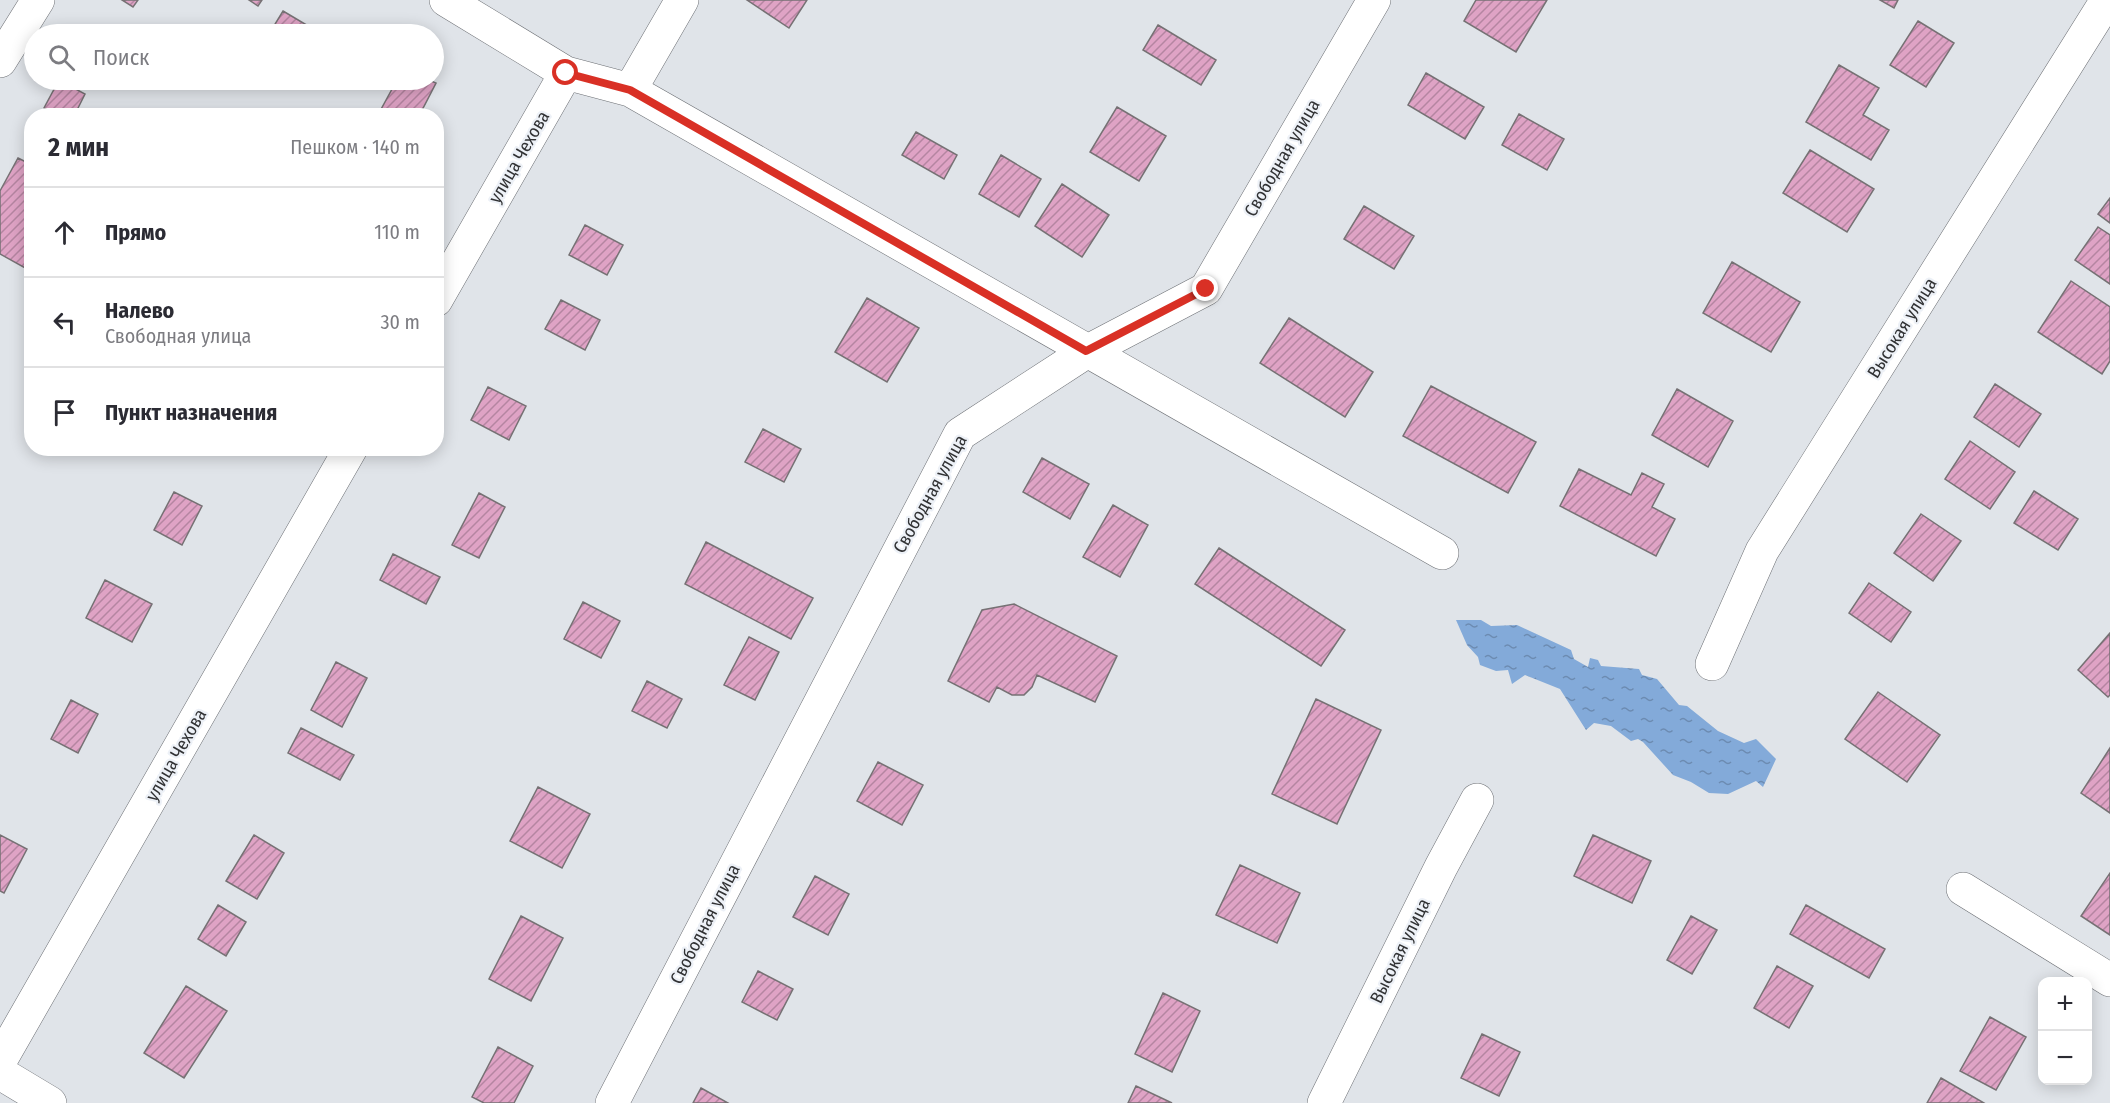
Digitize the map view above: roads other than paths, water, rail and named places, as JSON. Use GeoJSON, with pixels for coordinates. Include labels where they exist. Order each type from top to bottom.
{"type":"FeatureCollection","features":[{"type":"Feature","properties":{"kind":"street"},"geometry":{"type":"LineString","coordinates":[[0,61],[38,0]]}},
{"type":"Feature","properties":{"kind":"street"},"geometry":{"type":"LineString","coordinates":[[446,0],[566,73],[630,90],[1442,553]]}},
{"type":"Feature","properties":{"kind":"street"},"geometry":{"type":"LineString","coordinates":[[630,90],[682,0]]}},
{"type":"Feature","properties":{"kind":"street","name":"Свободная улица"},"geometry":{"type":"LineString","coordinates":[[612,1103],[960,434],[1086,351],[1206,289],[1374,0]]}},
{"type":"Feature","properties":{"kind":"street","name":"Высокая улица"},"geometry":{"type":"LineString","coordinates":[[1712,664],[1762,552],[2107,0]]}},
{"type":"Feature","properties":{"kind":"street","name":"улица Чехова"},"geometry":{"type":"LineString","coordinates":[[444,286],[566,73]]}},
{"type":"Feature","properties":{"kind":"street","name":"улица Чехова"},"geometry":{"type":"LineString","coordinates":[[0,1061],[346,456]]}},
{"type":"Feature","properties":{"kind":"street","name":"Высокая улица"},"geometry":{"type":"LineString","coordinates":[[1324,1103],[1441,867],[1477,800]]}},
{"type":"Feature","properties":{"kind":"street"},"geometry":{"type":"LineString","coordinates":[[1963,889],[2110,980]]}},
{"type":"Feature","properties":{"kind":"street"},"geometry":{"type":"LineString","coordinates":[[0,1073],[50,1103]]}},
{"type":"Feature","properties":{"kind":"water"},"geometry":{"type":"Polygon","coordinates":[[[1456,620],[1481,620],[1491,626],[1517,625],[1571,650],[1574,659],[1588,667],[1590,658],[1598,660],[1601,666],[1639,669],[1642,675],[1657,679],[1679,705],[1687,706],[1718,731],[1744,743],[1756,739],[1776,759],[1763,787],[1756,781],[1728,794],[1709,793],[1673,775],[1638,739],[1631,741],[1611,726],[1594,723],[1586,730],[1560,689],[1525,675],[1512,684],[1508,670],[1496,671],[1480,665],[1478,657],[1467,645],[1456,620]]]}}]}
